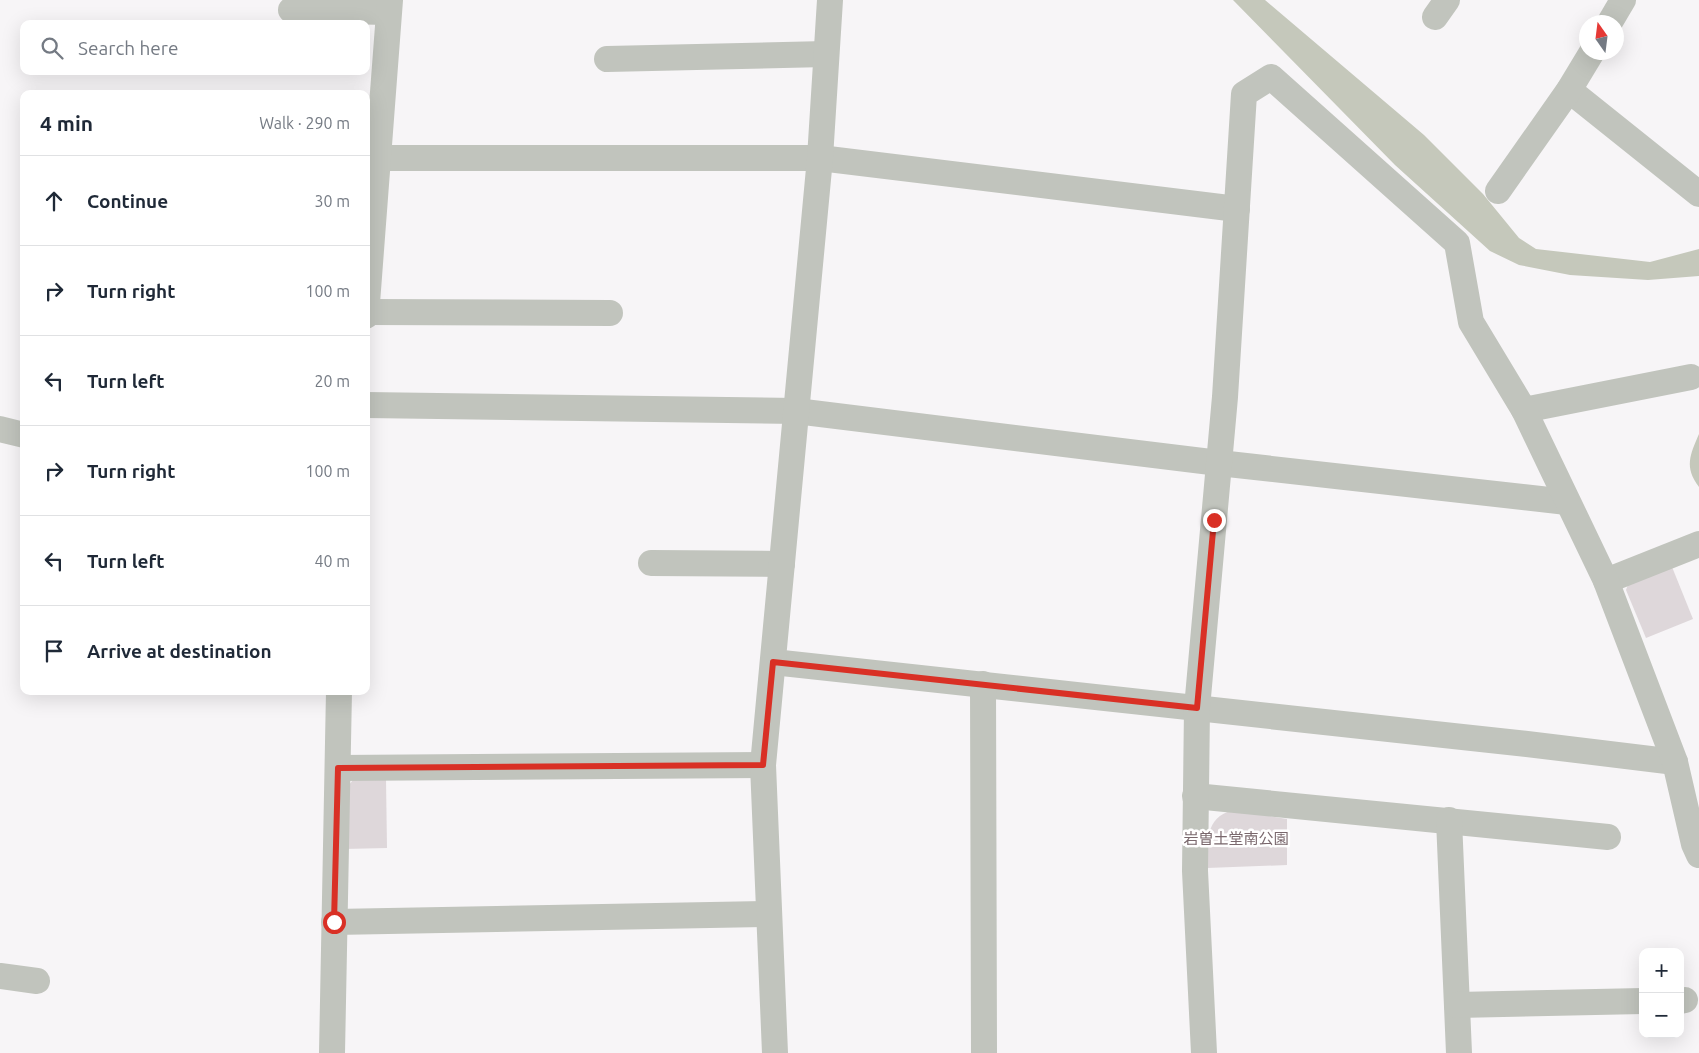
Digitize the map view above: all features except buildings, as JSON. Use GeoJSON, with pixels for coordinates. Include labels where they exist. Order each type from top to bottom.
{"type":"FeatureCollection","features":[{"type":"Feature","properties":{"kind":"street"},"geometry":{"type":"LineString","coordinates":[[775,1053],[763,765],[820,158],[830,0]]}},
{"type":"Feature","properties":{"kind":"street"},"geometry":{"type":"LineString","coordinates":[[1614,15],[1623,0]]}},
{"type":"Feature","properties":{"kind":"street"},"geometry":{"type":"LineString","coordinates":[[291,10],[389,6],[370,265]]}},
{"type":"Feature","properties":{"kind":"street"},"geometry":{"type":"LineString","coordinates":[[607,59],[826,54]]}},
{"type":"Feature","properties":{"kind":"street"},"geometry":{"type":"LineString","coordinates":[[1498,191],[1569,90],[1587,60]]}},
{"type":"Feature","properties":{"kind":"street"},"geometry":{"type":"LineString","coordinates":[[1204,1053],[1194,870],[1197,708],[1219,463],[1244,94],[1271,77],[1457,243],[1471,322],[1524,410],[1566,502],[1606,581],[1675,762],[1691,789],[1694,844],[1699,855]]}},
{"type":"Feature","properties":{"kind":"street"},"geometry":{"type":"LineString","coordinates":[[1569,90],[1699,194]]}},
{"type":"Feature","properties":{"kind":"street"},"geometry":{"type":"LineString","coordinates":[[379,158],[820,158],[1237,209]]}},
{"type":"Feature","properties":{"kind":"street"},"geometry":{"type":"LineString","coordinates":[[370,312],[610,313]]}},
{"type":"Feature","properties":{"kind":"street"},"geometry":{"type":"LineString","coordinates":[[1524,410],[1691,377]]}},
{"type":"Feature","properties":{"kind":"street"},"geometry":{"type":"LineString","coordinates":[[370,405],[796,412],[1219,463],[1566,502]]}},
{"type":"Feature","properties":{"kind":"street"},"geometry":{"type":"LineString","coordinates":[[0,429],[20,433]]}},
{"type":"Feature","properties":{"kind":"street"},"geometry":{"type":"LineString","coordinates":[[1606,581],[1699,544]]}},
{"type":"Feature","properties":{"kind":"street"},"geometry":{"type":"LineString","coordinates":[[651,563],[782,564]]}},
{"type":"Feature","properties":{"kind":"street"},"geometry":{"type":"LineString","coordinates":[[773,662],[1675,762]]}},
{"type":"Feature","properties":{"kind":"street"},"geometry":{"type":"LineString","coordinates":[[983,684],[984,1053]]}},
{"type":"Feature","properties":{"kind":"street"},"geometry":{"type":"LineString","coordinates":[[332,1053],[338,695]]}},
{"type":"Feature","properties":{"kind":"street"},"geometry":{"type":"LineString","coordinates":[[338,768],[763,765]]}},
{"type":"Feature","properties":{"kind":"street"},"geometry":{"type":"LineString","coordinates":[[1195,796],[1608,837]]}},
{"type":"Feature","properties":{"kind":"street"},"geometry":{"type":"LineString","coordinates":[[1449,820],[1459,1053]]}},
{"type":"Feature","properties":{"kind":"street"},"geometry":{"type":"LineString","coordinates":[[334,922],[770,914]]}},
{"type":"Feature","properties":{"kind":"street"},"geometry":{"type":"LineString","coordinates":[[0,976],[37,981]]}},
{"type":"Feature","properties":{"kind":"street"},"geometry":{"type":"LineString","coordinates":[[1457,1005],[1639,1001]]}},
{"type":"Feature","properties":{"kind":"green space"},"geometry":{"type":"Polygon","coordinates":[[[1670,562],[1693,619],[1646,638],[1626,590],[1631,577],[1670,562]]]}},
{"type":"Feature","properties":{"kind":"green space"},"geometry":{"type":"Polygon","coordinates":[[[386,779],[387,848],[344,849],[344,791],[353,780],[386,779]]]}},
{"type":"Feature","properties":{"kind":"green space","name":"岩曽土堂南公園"},"geometry":{"type":"Polygon","coordinates":[[[1233,810],[1287,819],[1287,865],[1207,868],[1208,840],[1212,825],[1224,814],[1233,810]]]}},
{"type":"Feature","properties":{"kind":"shaded area"},"geometry":{"type":"Polygon","coordinates":[[[1233,0],[1265,0],[1424,135],[1483,194],[1519,238],[1536,249],[1650,262],[1699,249],[1699,276],[1648,280],[1570,275],[1519,265],[1490,251],[1395,165],[1233,0]]]}},
{"type":"Feature","properties":{"kind":"shaded area"},"geometry":{"type":"Polygon","coordinates":[[[1699,434],[1699,487],[1691,473],[1690,461],[1699,434]]]}},
{"type":"Feature","properties":{"kind":"route"},"geometry":{"type":"LineString","coordinates":[[334,922],[338,768],[763,765],[773,662],[1197,708],[1214,520]]}}]}
